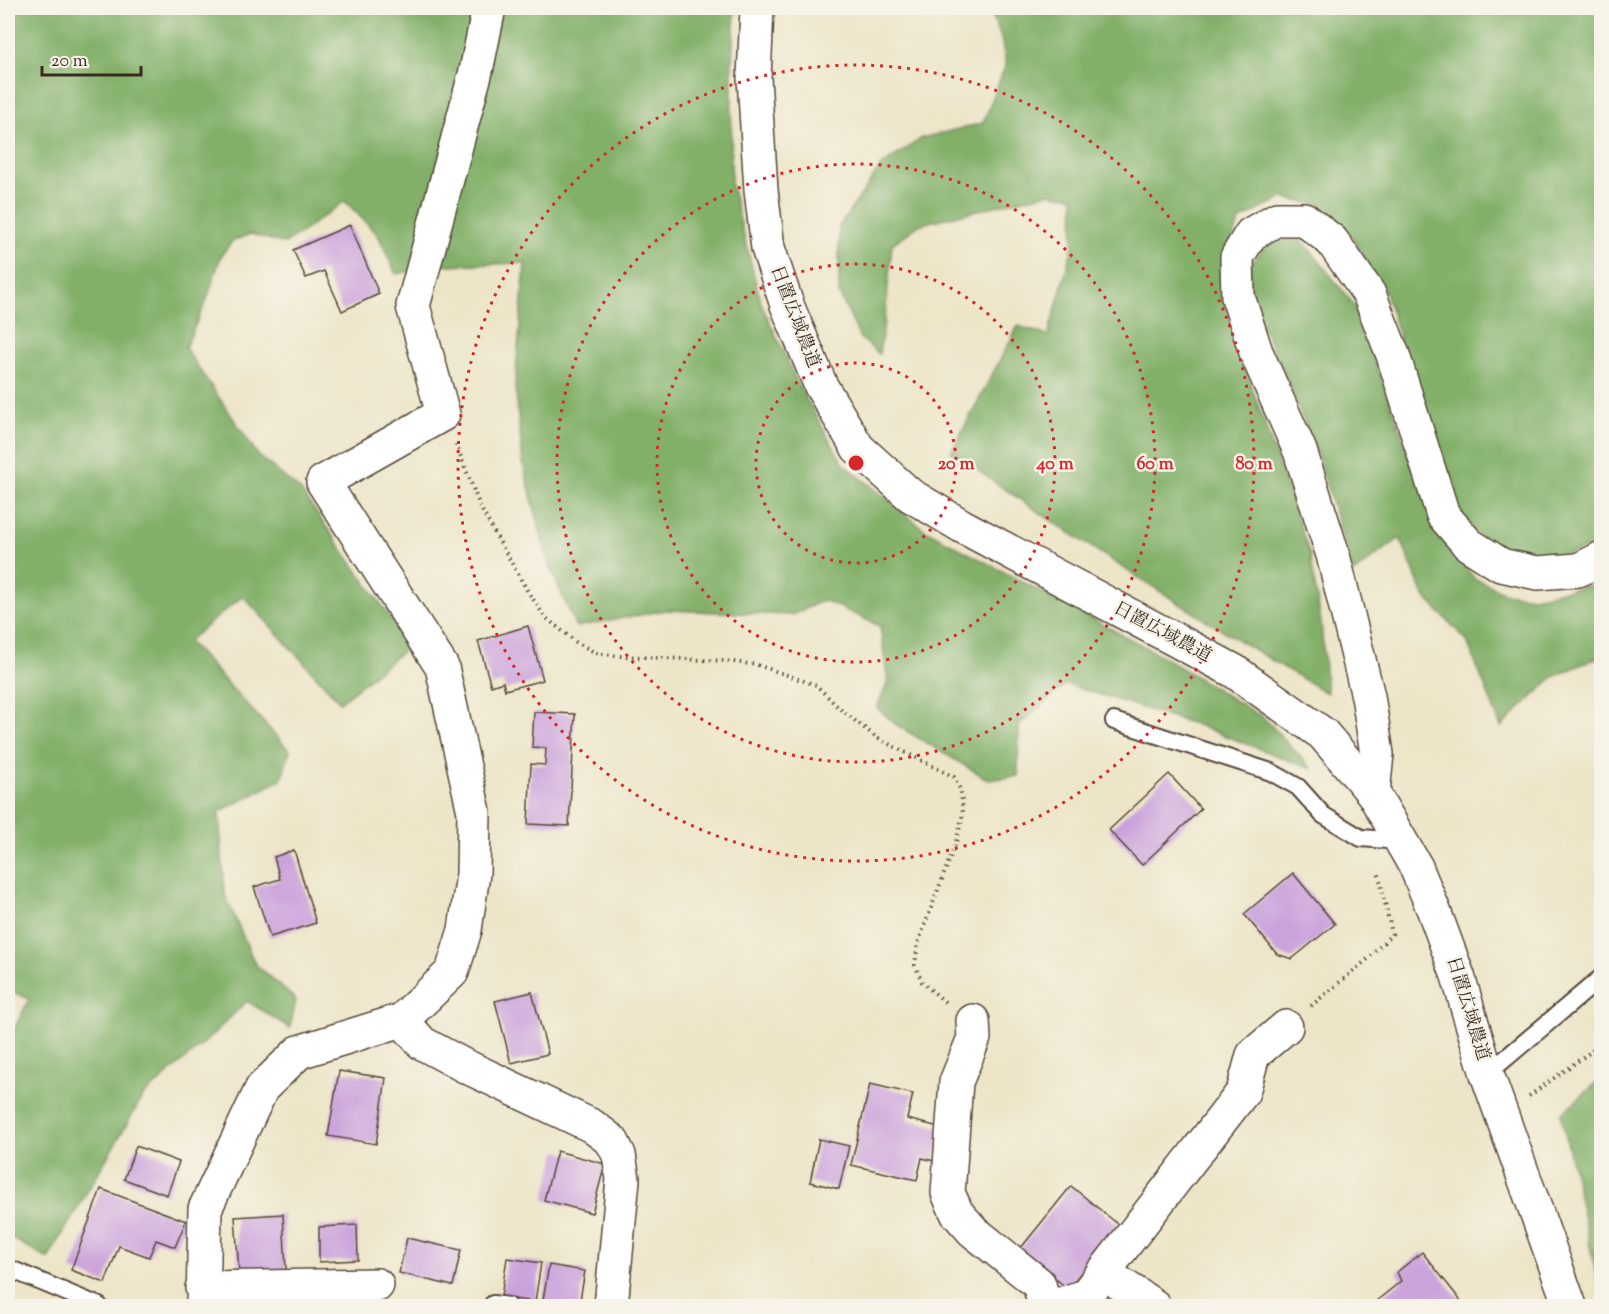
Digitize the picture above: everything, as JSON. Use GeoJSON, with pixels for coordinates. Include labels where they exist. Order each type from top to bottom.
{"type":"FeatureCollection","features":[{"type":"Feature","properties":{"kind":"street"},"geometry":{"type":"LineString","coordinates":[[377,1284],[202,1297],[206,1209],[262,1088],[299,1052],[402,1020],[452,972],[465,930],[473,874],[474,812],[442,667],[323,482],[443,414],[413,306],[476,71],[489,8]]}},
{"type":"Feature","properties":{"kind":"street","name":"日置広域農道"},"geometry":{"type":"LineString","coordinates":[[757,8],[754,78],[761,190],[768,248],[787,305],[822,386],[858,448],[910,495],[962,526],[1234,671],[1323,734],[1373,793],[1416,867],[1458,976],[1487,1074],[1570,1306]]}},
{"type":"Feature","properties":{"kind":"street"},"geometry":{"type":"LineString","coordinates":[[1373,793],[1377,754],[1370,708],[1333,555],[1300,452],[1256,352],[1238,297],[1237,256],[1251,234],[1277,219],[1304,219],[1332,241],[1344,258],[1369,294],[1393,355],[1443,515],[1468,544],[1501,565],[1537,573],[1578,570],[1602,558]]}},
{"type":"Feature","properties":{"kind":"street"},"geometry":{"type":"LineString","coordinates":[[402,1020],[422,1043],[592,1126],[612,1141],[619,1155],[623,1179],[611,1306]]}},
{"type":"Feature","properties":{"kind":"street"},"geometry":{"type":"LineString","coordinates":[[973,1021],[974,1038],[956,1082],[948,1193],[957,1214],[973,1231],[1039,1284],[1045,1306]]}},
{"type":"Feature","properties":{"kind":"street"},"geometry":{"type":"LineString","coordinates":[[1054,1306],[1085,1296],[1243,1092],[1253,1055],[1286,1027]]}},
{"type":"Feature","properties":{"kind":"street"},"geometry":{"type":"LineString","coordinates":[[1103,1272],[1154,1306]]}},
{"type":"Feature","properties":{"kind":"lane"},"geometry":{"type":"LineString","coordinates":[[1114,721],[1229,756],[1271,772],[1298,787],[1323,815],[1361,838],[1400,841]]}},
{"type":"Feature","properties":{"kind":"lane"},"geometry":{"type":"LineString","coordinates":[[1487,1074],[1602,977]]}},
{"type":"Feature","properties":{"kind":"lane"},"geometry":{"type":"LineString","coordinates":[[8,1268],[99,1306]]}},
{"type":"Feature","properties":{"kind":"path"},"geometry":{"type":"LineString","coordinates":[[443,414],[482,508],[527,590],[545,617],[576,642],[596,653],[757,665],[816,685],[877,738],[954,777],[961,791],[963,814],[956,842],[918,943],[915,965],[922,982],[973,1021]]}},
{"type":"Feature","properties":{"kind":"path"},"geometry":{"type":"LineString","coordinates":[[1286,1027],[1369,958],[1392,934],[1377,869],[1400,841]]}},
{"type":"Feature","properties":{"kind":"path"},"geometry":{"type":"LineString","coordinates":[[1502,1115],[1602,1041]]}},
{"type":"Feature","properties":{"kind":"green space"},"geometry":{"type":"Polygon","coordinates":[[[8,8],[735,8],[731,185],[761,303],[800,388],[843,463],[925,530],[1160,655],[1264,718],[1312,769],[1197,725],[1066,684],[1019,725],[1018,776],[989,780],[898,726],[877,708],[888,682],[880,626],[824,600],[792,615],[666,610],[576,627],[548,562],[523,463],[515,386],[525,263],[443,265],[396,274],[378,235],[345,201],[285,244],[251,234],[232,241],[221,256],[207,299],[185,348],[258,455],[301,491],[410,645],[340,702],[243,596],[188,641],[290,751],[281,780],[219,812],[225,895],[255,964],[296,1000],[290,1028],[247,1001],[205,1042],[143,1096],[48,1259],[8,1236],[8,1042],[29,999],[8,990],[8,8]]]}},
{"type":"Feature","properties":{"kind":"green space"},"geometry":{"type":"Polygon","coordinates":[[[990,8],[1601,8],[1601,542],[1597,546],[1553,557],[1515,555],[1480,537],[1453,508],[1385,292],[1351,235],[1319,205],[1282,198],[1240,220],[1229,248],[1235,339],[1310,555],[1321,623],[1327,693],[1136,576],[951,452],[1018,326],[1048,336],[1073,246],[1074,197],[1048,193],[921,224],[892,244],[879,354],[860,338],[839,293],[839,227],[881,166],[922,138],[983,123],[1006,64],[1001,38],[990,8]]]}},
{"type":"Feature","properties":{"kind":"green space"},"geometry":{"type":"Polygon","coordinates":[[[1302,240],[1355,306],[1437,532],[1474,578],[1505,593],[1533,597],[1591,585],[1601,579],[1601,656],[1553,677],[1501,727],[1467,641],[1424,596],[1400,538],[1353,573],[1316,450],[1280,364],[1251,303],[1250,264],[1271,241],[1302,240]]]}},
{"type":"Feature","properties":{"kind":"green space"},"geometry":{"type":"Polygon","coordinates":[[[1601,1079],[1601,1288],[1598,1283],[1561,1114],[1601,1079]]]}},
{"type":"Feature","properties":{"kind":"building"},"geometry":{"type":"Polygon","coordinates":[[[350,225],[379,294],[342,311],[324,271],[306,278],[293,250],[350,225]]]}},
{"type":"Feature","properties":{"kind":"building"},"geometry":{"type":"Polygon","coordinates":[[[528,626],[543,680],[505,690],[503,682],[491,686],[478,641],[528,626]]]}},
{"type":"Feature","properties":{"kind":"building"},"geometry":{"type":"Polygon","coordinates":[[[534,712],[575,714],[569,826],[528,824],[531,764],[545,765],[546,748],[532,747],[534,712]]]}},
{"type":"Feature","properties":{"kind":"building"},"geometry":{"type":"Polygon","coordinates":[[[1169,774],[1201,809],[1142,865],[1109,830],[1169,774]]]}},
{"type":"Feature","properties":{"kind":"building"},"geometry":{"type":"Polygon","coordinates":[[[294,850],[316,923],[270,937],[254,887],[280,879],[274,857],[294,850]]]}},
{"type":"Feature","properties":{"kind":"building"},"geometry":{"type":"Polygon","coordinates":[[[1293,873],[1335,924],[1292,959],[1277,954],[1244,914],[1293,873]]]}},
{"type":"Feature","properties":{"kind":"building"},"geometry":{"type":"Polygon","coordinates":[[[532,992],[548,1054],[511,1063],[495,1001],[532,992]]]}},
{"type":"Feature","properties":{"kind":"building"},"geometry":{"type":"Polygon","coordinates":[[[339,1071],[386,1078],[376,1144],[328,1136],[339,1071]]]}},
{"type":"Feature","properties":{"kind":"building"},"geometry":{"type":"Polygon","coordinates":[[[870,1084],[913,1094],[907,1119],[943,1128],[934,1161],[922,1158],[917,1180],[851,1165],[870,1084]]]}},
{"type":"Feature","properties":{"kind":"building"},"geometry":{"type":"Polygon","coordinates":[[[819,1139],[849,1146],[839,1189],[810,1182],[819,1139]]]}},
{"type":"Feature","properties":{"kind":"building"},"geometry":{"type":"Polygon","coordinates":[[[136,1146],[179,1162],[167,1195],[124,1179],[136,1146]]]}},
{"type":"Feature","properties":{"kind":"building"},"geometry":{"type":"Polygon","coordinates":[[[557,1151],[605,1164],[592,1213],[544,1200],[557,1151]]]}},
{"type":"Feature","properties":{"kind":"building"},"geometry":{"type":"Polygon","coordinates":[[[1071,1186],[1119,1225],[1068,1289],[1020,1249],[1071,1186]]]}},
{"type":"Feature","properties":{"kind":"building"},"geometry":{"type":"Polygon","coordinates":[[[101,1189],[186,1221],[175,1247],[156,1240],[149,1257],[119,1246],[105,1283],[71,1270],[101,1189]]]}},
{"type":"Feature","properties":{"kind":"building"},"geometry":{"type":"Polygon","coordinates":[[[283,1214],[286,1270],[239,1272],[235,1217],[283,1214]]]}},
{"type":"Feature","properties":{"kind":"building"},"geometry":{"type":"Polygon","coordinates":[[[357,1225],[358,1260],[319,1262],[319,1227],[357,1225]]]}},
{"type":"Feature","properties":{"kind":"building"},"geometry":{"type":"Polygon","coordinates":[[[407,1238],[461,1250],[453,1286],[399,1273],[407,1238]]]}},
{"type":"Feature","properties":{"kind":"building"},"geometry":{"type":"Polygon","coordinates":[[[1422,1252],[1465,1306],[1379,1306],[1375,1302],[1401,1281],[1397,1272],[1422,1252]]]}},
{"type":"Feature","properties":{"kind":"building"},"geometry":{"type":"Polygon","coordinates":[[[507,1258],[541,1263],[535,1302],[501,1297],[507,1258]]]}},
{"type":"Feature","properties":{"kind":"building"},"geometry":{"type":"Polygon","coordinates":[[[549,1265],[585,1271],[579,1306],[542,1305],[549,1265]]]}}]}
